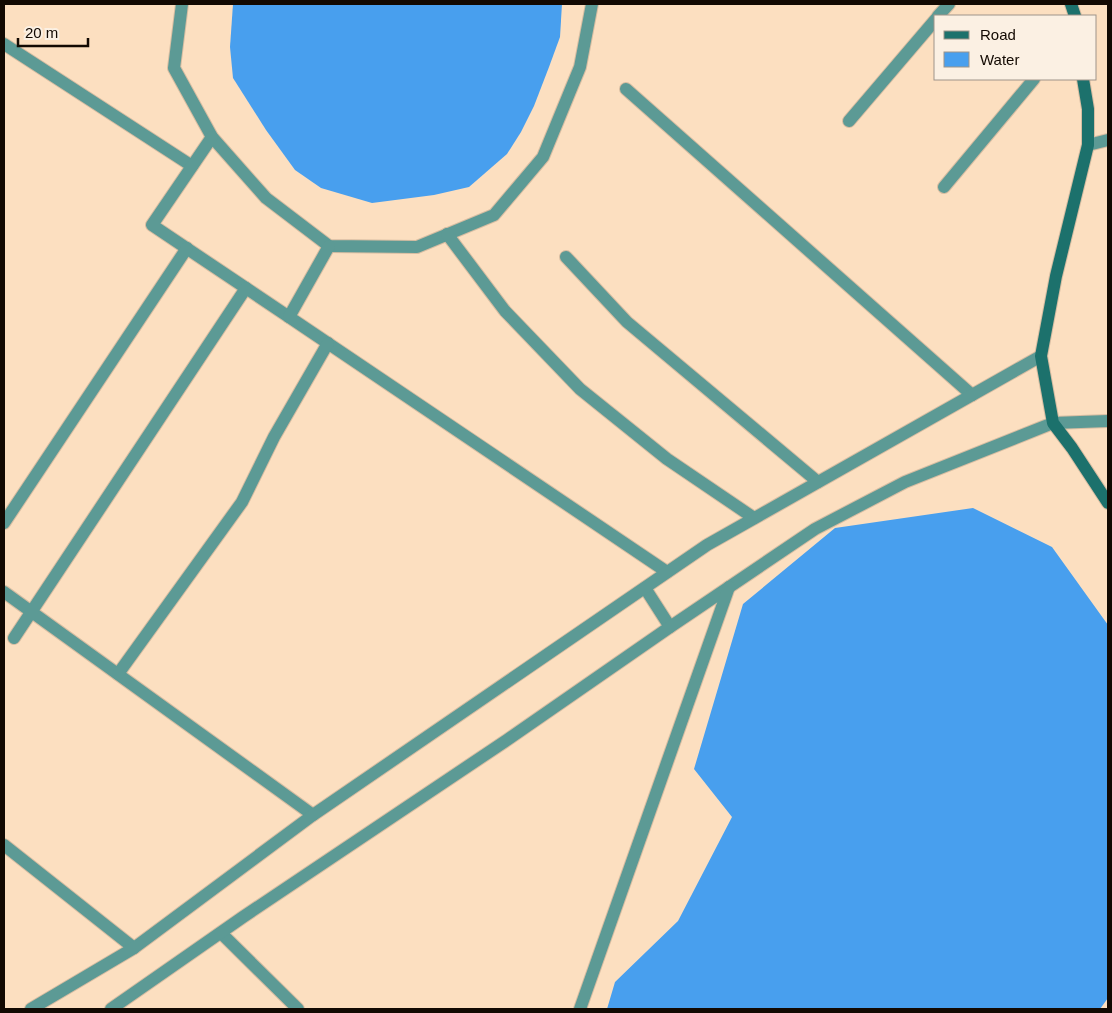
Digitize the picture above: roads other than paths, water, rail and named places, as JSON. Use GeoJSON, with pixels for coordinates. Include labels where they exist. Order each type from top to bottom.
{"type":"FeatureCollection","features":[{"type":"Feature","properties":{"kind":"main road"},"geometry":{"type":"LineString","coordinates":[[1083,80],[1088,109],[1088,145],[1056,276],[1041,356],[1053,423],[1108,503]]}},
{"type":"Feature","properties":{"kind":"street"},"geometry":{"type":"LineString","coordinates":[[182,4],[174,68],[212,137],[266,198],[329,246],[417,247],[494,215],[543,157],[580,66],[592,4]]}},
{"type":"Feature","properties":{"kind":"street"},"geometry":{"type":"LineString","coordinates":[[939,15],[949,4]]}},
{"type":"Feature","properties":{"kind":"street"},"geometry":{"type":"LineString","coordinates":[[850,121],[934,21]]}},
{"type":"Feature","properties":{"kind":"street"},"geometry":{"type":"LineString","coordinates":[[4,44],[192,166]]}},
{"type":"Feature","properties":{"kind":"street"},"geometry":{"type":"LineString","coordinates":[[944,187],[1033,80]]}},
{"type":"Feature","properties":{"kind":"street"},"geometry":{"type":"LineString","coordinates":[[626,89],[972,395]]}},
{"type":"Feature","properties":{"kind":"street"},"geometry":{"type":"LineString","coordinates":[[212,137],[152,225],[667,572]]}},
{"type":"Feature","properties":{"kind":"street"},"geometry":{"type":"LineString","coordinates":[[1088,145],[1108,140]]}},
{"type":"Feature","properties":{"kind":"street"},"geometry":{"type":"LineString","coordinates":[[447,234],[505,311],[580,389],[667,459],[754,518]]}},
{"type":"Feature","properties":{"kind":"street"},"geometry":{"type":"LineString","coordinates":[[289,317],[329,246]]}},
{"type":"Feature","properties":{"kind":"street"},"geometry":{"type":"LineString","coordinates":[[4,524],[187,248]]}},
{"type":"Feature","properties":{"kind":"street"},"geometry":{"type":"LineString","coordinates":[[566,257],[627,322],[818,482]]}},
{"type":"Feature","properties":{"kind":"street"},"geometry":{"type":"LineString","coordinates":[[14,638],[246,288]]}},
{"type":"Feature","properties":{"kind":"street"},"geometry":{"type":"LineString","coordinates":[[118,674],[242,502],[274,437],[328,343]]}},
{"type":"Feature","properties":{"kind":"street"},"geometry":{"type":"LineString","coordinates":[[31,1009],[134,948],[313,815],[707,545],[1041,356]]}},
{"type":"Feature","properties":{"kind":"street"},"geometry":{"type":"LineString","coordinates":[[111,1009],[815,529],[905,482],[1053,423],[1108,421]]}},
{"type":"Feature","properties":{"kind":"street"},"geometry":{"type":"LineString","coordinates":[[580,1009],[729,587]]}},
{"type":"Feature","properties":{"kind":"street"},"geometry":{"type":"LineString","coordinates":[[645,588],[670,627]]}},
{"type":"Feature","properties":{"kind":"street"},"geometry":{"type":"LineString","coordinates":[[4,592],[313,815]]}},
{"type":"Feature","properties":{"kind":"street"},"geometry":{"type":"LineString","coordinates":[[4,845],[134,948]]}},
{"type":"Feature","properties":{"kind":"street"},"geometry":{"type":"LineString","coordinates":[[221,933],[298,1009]]}},
{"type":"Feature","properties":{"kind":"water"},"geometry":{"type":"Polygon","coordinates":[[[233,4],[562,4],[560,37],[534,106],[507,154],[469,187],[434,195],[372,203],[321,188],[295,170],[266,130],[233,78],[230,47],[233,4]]]}},
{"type":"Feature","properties":{"kind":"water"},"geometry":{"type":"Polygon","coordinates":[[[973,508],[1052,547],[1108,625],[1108,998],[1100,1009],[607,1009],[615,982],[678,921],[732,817],[694,769],[743,604],[835,528],[973,508]]]}}]}
